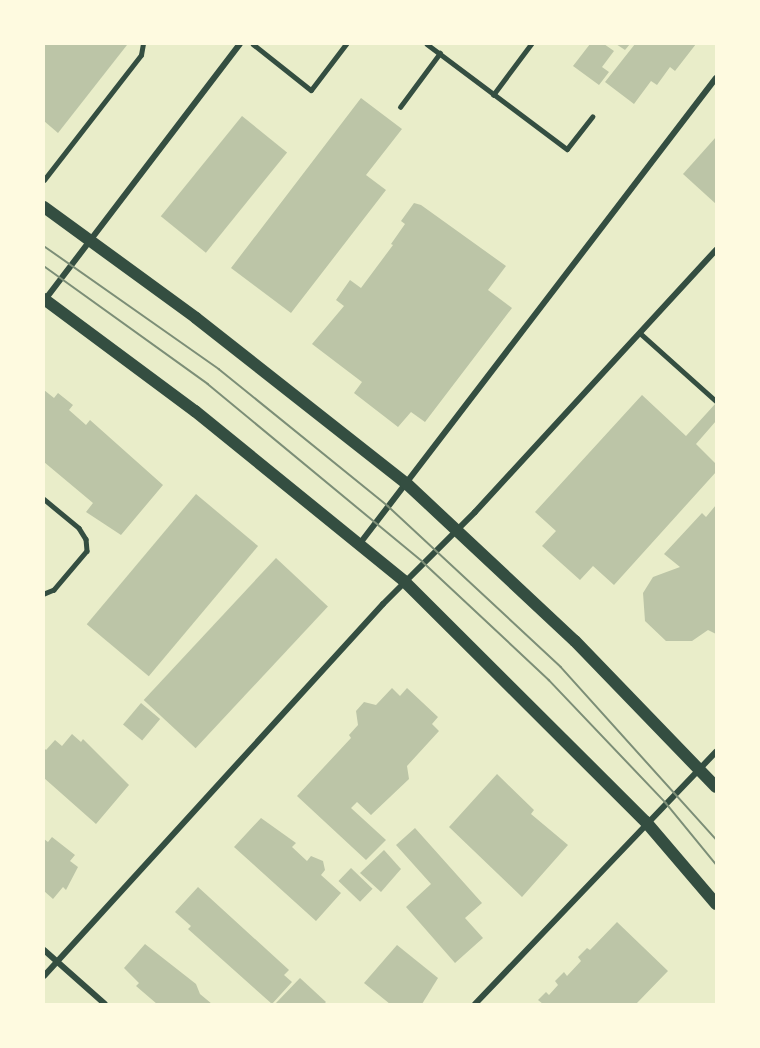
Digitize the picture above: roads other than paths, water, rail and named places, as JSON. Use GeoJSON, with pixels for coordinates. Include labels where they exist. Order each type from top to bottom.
{"type":"FeatureCollection","features":[{"type":"Feature","properties":{"kind":"main road"},"geometry":{"type":"LineString","coordinates":[[44,207],[89,237],[406,483],[458,529],[717,787]]}},
{"type":"Feature","properties":{"kind":"main road"},"geometry":{"type":"LineString","coordinates":[[44,300],[195,411],[361,542],[404,581],[646,822],[717,904]]}},
{"type":"Feature","properties":{"kind":"street"},"geometry":{"type":"LineString","coordinates":[[44,300],[89,237],[240,44]]}},
{"type":"Feature","properties":{"kind":"street"},"geometry":{"type":"LineString","coordinates":[[361,542],[717,78]]}},
{"type":"Feature","properties":{"kind":"street"},"geometry":{"type":"LineString","coordinates":[[44,976],[404,581],[458,529],[717,249]]}},
{"type":"Feature","properties":{"kind":"street"},"geometry":{"type":"LineString","coordinates":[[475,1005],[646,822],[717,752]]}},
{"type":"Feature","properties":{"kind":"street"},"geometry":{"type":"LineString","coordinates":[[44,950],[105,1005]]}},
{"type":"Feature","properties":{"kind":"lane"},"geometry":{"type":"LineString","coordinates":[[44,180],[141,55],[143,44]]}},
{"type":"Feature","properties":{"kind":"lane"},"geometry":{"type":"LineString","coordinates":[[253,44],[311,90],[346,44]]}},
{"type":"Feature","properties":{"kind":"lane"},"geometry":{"type":"LineString","coordinates":[[427,44],[567,149],[592,117]]}},
{"type":"Feature","properties":{"kind":"lane"},"geometry":{"type":"LineString","coordinates":[[493,95],[531,44]]}},
{"type":"Feature","properties":{"kind":"lane"},"geometry":{"type":"LineString","coordinates":[[400,107],[440,53]]}},
{"type":"Feature","properties":{"kind":"lane"},"geometry":{"type":"LineString","coordinates":[[640,333],[717,401]]}},
{"type":"Feature","properties":{"kind":"lane"},"geometry":{"type":"LineString","coordinates":[[44,499],[80,528],[87,551],[54,590],[44,594]]}},
{"type":"Feature","properties":{"kind":"tram line"},"geometry":{"type":"LineString","coordinates":[[44,246],[219,369],[388,506],[561,667],[716,839]]}},
{"type":"Feature","properties":{"kind":"tram line"},"geometry":{"type":"LineString","coordinates":[[44,266],[208,384],[423,562],[549,680],[666,803],[716,864]]}}]}
